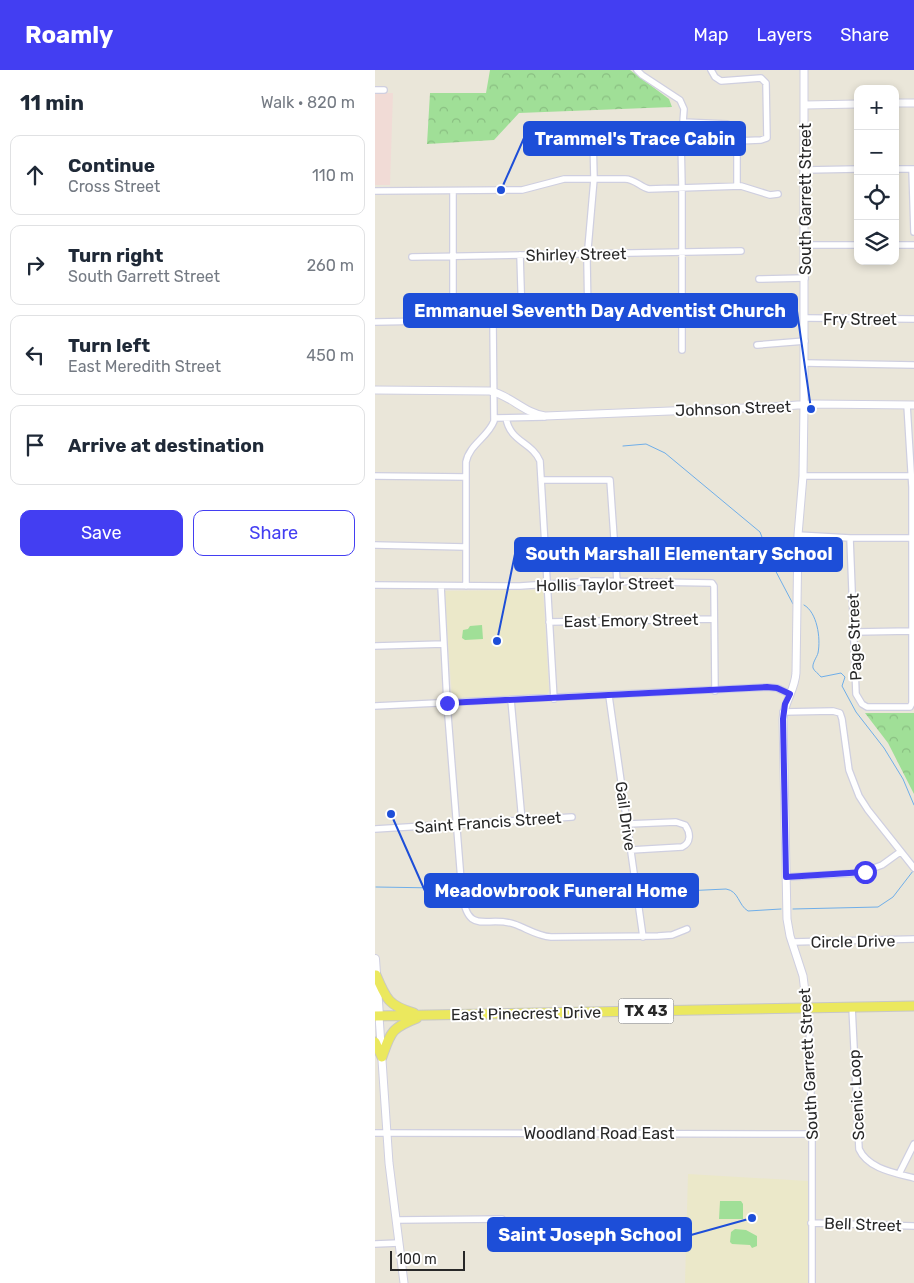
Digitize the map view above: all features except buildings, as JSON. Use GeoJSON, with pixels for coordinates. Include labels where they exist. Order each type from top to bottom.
{"type":"FeatureCollection","features":[{"type":"Feature","properties":{"kind":"main road"},"geometry":{"type":"LineString","coordinates":[[375,959],[377,1016]]}},
{"type":"Feature","properties":{"kind":"main road"},"geometry":{"type":"LineString","coordinates":[[376,976],[392,1004],[401,1009],[424,1015]]}},
{"type":"Feature","properties":{"kind":"main road","name":"East Pinecrest Drive"},"geometry":{"type":"LineString","coordinates":[[377,1016],[914,1006]]}},
{"type":"Feature","properties":{"kind":"main road"},"geometry":{"type":"LineString","coordinates":[[382,1057],[389,1037],[394,1030],[401,1024],[424,1015]]}},
{"type":"Feature","properties":{"kind":"main road"},"geometry":{"type":"LineString","coordinates":[[375,1042],[382,1057]]}},
{"type":"Feature","properties":{"kind":"street"},"geometry":{"type":"LineString","coordinates":[[637,70],[641,75],[680,100],[684,112],[681,138],[682,350]]}},
{"type":"Feature","properties":{"kind":"street"},"geometry":{"type":"LineString","coordinates":[[711,70],[715,77],[721,80],[761,78],[766,83],[767,138],[737,141]]}},
{"type":"Feature","properties":{"kind":"street","name":"South Garrett Street"},"geometry":{"type":"LineString","coordinates":[[804,70],[805,363],[803,476],[798,535],[796,679],[783,712],[787,919],[803,976],[809,1020],[812,1134],[812,1283]]}},
{"type":"Feature","properties":{"kind":"street"},"geometry":{"type":"LineString","coordinates":[[375,90],[384,90]]}},
{"type":"Feature","properties":{"kind":"street"},"geometry":{"type":"LineString","coordinates":[[899,103],[914,103]]}},
{"type":"Feature","properties":{"kind":"street"},"geometry":{"type":"LineString","coordinates":[[805,105],[854,104]]}},
{"type":"Feature","properties":{"kind":"street"},"geometry":{"type":"LineString","coordinates":[[683,122],[730,124],[736,129],[737,186]]}},
{"type":"Feature","properties":{"kind":"street"},"geometry":{"type":"LineString","coordinates":[[588,318],[588,254],[593,179],[593,136]]}},
{"type":"Feature","properties":{"kind":"street"},"geometry":{"type":"LineString","coordinates":[[899,169],[913,168],[914,232]]}},
{"type":"Feature","properties":{"kind":"street"},"geometry":{"type":"LineString","coordinates":[[805,170],[854,169]]}},
{"type":"Feature","properties":{"kind":"street"},"geometry":{"type":"LineString","coordinates":[[375,191],[522,190],[559,180],[629,179],[649,188],[746,186],[770,195],[778,194]]}},
{"type":"Feature","properties":{"kind":"street"},"geometry":{"type":"LineString","coordinates":[[453,191],[453,321]]}},
{"type":"Feature","properties":{"kind":"street"},"geometry":{"type":"LineString","coordinates":[[805,245],[854,245]]}},
{"type":"Feature","properties":{"kind":"street"},"geometry":{"type":"LineString","coordinates":[[899,245],[914,245]]}},
{"type":"Feature","properties":{"kind":"street","name":"Shirley Street"},"geometry":{"type":"LineString","coordinates":[[412,257],[741,251]]}},
{"type":"Feature","properties":{"kind":"street"},"geometry":{"type":"LineString","coordinates":[[520,255],[522,320]]}},
{"type":"Feature","properties":{"kind":"street"},"geometry":{"type":"LineString","coordinates":[[759,279],[805,278]]}},
{"type":"Feature","properties":{"kind":"street"},"geometry":{"type":"LineString","coordinates":[[375,322],[742,315]]}},
{"type":"Feature","properties":{"kind":"street","name":"Fry Street"},"geometry":{"type":"LineString","coordinates":[[805,318],[914,319]]}},
{"type":"Feature","properties":{"kind":"street"},"geometry":{"type":"LineString","coordinates":[[467,586],[465,547],[466,462],[468,455],[487,433],[494,418],[493,321]]}},
{"type":"Feature","properties":{"kind":"street"},"geometry":{"type":"LineString","coordinates":[[757,345],[805,341]]}},
{"type":"Feature","properties":{"kind":"street"},"geometry":{"type":"LineString","coordinates":[[805,363],[914,365]]}},
{"type":"Feature","properties":{"kind":"street","name":"Johnson Street"},"geometry":{"type":"LineString","coordinates":[[375,390],[493,392],[531,412],[551,416]]}},
{"type":"Feature","properties":{"kind":"street","name":"Johnson Street"},"geometry":{"type":"LineString","coordinates":[[494,418],[539,418],[804,405],[910,405]]}},
{"type":"Feature","properties":{"kind":"street"},"geometry":{"type":"LineString","coordinates":[[855,632],[912,631],[913,538],[910,476],[910,405]]}},
{"type":"Feature","properties":{"kind":"street"},"geometry":{"type":"LineString","coordinates":[[506,418],[512,434],[537,455],[540,461],[554,699]]}},
{"type":"Feature","properties":{"kind":"street"},"geometry":{"type":"LineString","coordinates":[[375,476],[466,477]]}},
{"type":"Feature","properties":{"kind":"street"},"geometry":{"type":"LineString","coordinates":[[803,476],[910,476]]}},
{"type":"Feature","properties":{"kind":"street"},"geometry":{"type":"LineString","coordinates":[[541,480],[611,480],[617,581]]}},
{"type":"Feature","properties":{"kind":"street"},"geometry":{"type":"LineString","coordinates":[[798,535],[850,538],[913,538]]}},
{"type":"Feature","properties":{"kind":"street","name":"Page Street"},"geometry":{"type":"LineString","coordinates":[[850,538],[855,632],[855,690],[861,704],[870,708],[908,708],[911,705],[912,631]]}},
{"type":"Feature","properties":{"kind":"street"},"geometry":{"type":"LineString","coordinates":[[375,545],[465,547]]}},
{"type":"Feature","properties":{"kind":"street","name":"Hollis Taylor Street"},"geometry":{"type":"LineString","coordinates":[[375,585],[467,586],[617,581],[710,582],[714,583],[714,619]]}},
{"type":"Feature","properties":{"kind":"street"},"geometry":{"type":"LineString","coordinates":[[441,586],[447,703],[463,900],[468,916],[475,921],[512,923],[540,935],[551,937],[666,936],[687,929]]}},
{"type":"Feature","properties":{"kind":"street"},"geometry":{"type":"LineString","coordinates":[[714,619],[715,691]]}},
{"type":"Feature","properties":{"kind":"street","name":"East Emory Street"},"geometry":{"type":"LineString","coordinates":[[549,622],[714,619]]}},
{"type":"Feature","properties":{"kind":"street"},"geometry":{"type":"LineString","coordinates":[[375,646],[444,644]]}},
{"type":"Feature","properties":{"kind":"street"},"geometry":{"type":"LineString","coordinates":[[375,706],[554,699],[773,687],[790,694]]}},
{"type":"Feature","properties":{"kind":"street","name":"Gail Drive"},"geometry":{"type":"LineString","coordinates":[[609,696],[643,937]]}},
{"type":"Feature","properties":{"kind":"street"},"geometry":{"type":"LineString","coordinates":[[511,700],[522,821]]}},
{"type":"Feature","properties":{"kind":"street"},"geometry":{"type":"LineString","coordinates":[[783,712],[833,711],[840,713],[849,770],[855,786],[868,810],[914,868]]}},
{"type":"Feature","properties":{"kind":"street","name":"Saint Francis Street"},"geometry":{"type":"LineString","coordinates":[[375,829],[572,817]]}},
{"type":"Feature","properties":{"kind":"street"},"geometry":{"type":"LineString","coordinates":[[628,824],[676,822],[685,825],[689,833],[689,841],[682,847],[631,850]]}},
{"type":"Feature","properties":{"kind":"street"},"geometry":{"type":"LineString","coordinates":[[786,877],[860,873],[882,866],[900,852]]}},
{"type":"Feature","properties":{"kind":"street","name":"Circle Drive"},"geometry":{"type":"LineString","coordinates":[[792,942],[914,938]]}},
{"type":"Feature","properties":{"kind":"street","name":"Scenic Loop"},"geometry":{"type":"LineString","coordinates":[[852,1007],[859,1149],[874,1165],[914,1178]]}},
{"type":"Feature","properties":{"kind":"street"},"geometry":{"type":"LineString","coordinates":[[377,1016],[387,1133],[404,1283]]}},
{"type":"Feature","properties":{"kind":"street","name":"Woodland Road East"},"geometry":{"type":"LineString","coordinates":[[375,1133],[812,1134]]}},
{"type":"Feature","properties":{"kind":"street"},"geometry":{"type":"LineString","coordinates":[[899,1174],[914,1144]]}},
{"type":"Feature","properties":{"kind":"street"},"geometry":{"type":"LineString","coordinates":[[397,1220],[502,1219]]}},
{"type":"Feature","properties":{"kind":"street","name":"Bell Street"},"geometry":{"type":"LineString","coordinates":[[811,1223],[914,1226]]}},
{"type":"Feature","properties":{"kind":"street"},"geometry":{"type":"LineString","coordinates":[[375,1244],[399,1243]]}},
{"type":"Feature","properties":{"kind":"shaded area"},"geometry":{"type":"Polygon","coordinates":[[[375,93],[393,93],[390,185],[375,185],[375,93]]]}},
{"type":"Feature","properties":{"kind":"shaded area"},"geometry":{"type":"Polygon","coordinates":[[[444,591],[543,591],[549,691],[547,694],[454,698],[452,696],[444,591]]]}},
{"type":"Feature","properties":{"kind":"shaded area"},"geometry":{"type":"Polygon","coordinates":[[[688,1174],[808,1181],[809,1283],[685,1283],[688,1174]]]}},
{"type":"Feature","properties":{"kind":"green space"},"geometry":{"type":"Polygon","coordinates":[[[490,70],[630,70],[669,99],[672,107],[519,113],[494,140],[427,144],[430,93],[486,93],[490,70]]]}},
{"type":"Feature","properties":{"kind":"green space"},"geometry":{"type":"Polygon","coordinates":[[[482,625],[483,639],[465,640],[462,638],[463,630],[468,629],[470,626],[482,625]]]}},
{"type":"Feature","properties":{"kind":"green space"},"geometry":{"type":"Polygon","coordinates":[[[865,713],[914,713],[914,794],[888,743],[865,713]]]}},
{"type":"Feature","properties":{"kind":"green space"},"geometry":{"type":"Polygon","coordinates":[[[720,1201],[741,1201],[743,1204],[743,1219],[719,1219],[720,1201]]]}},
{"type":"Feature","properties":{"kind":"green space"},"geometry":{"type":"Polygon","coordinates":[[[735,1229],[746,1230],[757,1236],[757,1246],[752,1248],[750,1245],[732,1244],[730,1242],[731,1232],[735,1229]]]}},
{"type":"Feature","properties":{"kind":"waterway"},"geometry":{"type":"LineString","coordinates":[[623,446],[646,444],[665,453],[760,532],[773,566],[793,604]]}},
{"type":"Feature","properties":{"kind":"waterway"},"geometry":{"type":"LineString","coordinates":[[804,605],[812,613],[817,626],[818,653],[813,668],[821,677],[841,673],[845,677],[842,686],[856,712],[884,748],[903,779],[914,805]]}},
{"type":"Feature","properties":{"kind":"waterway"},"geometry":{"type":"LineString","coordinates":[[793,909],[878,907],[893,897],[913,871]]}},
{"type":"Feature","properties":{"kind":"waterway"},"geometry":{"type":"LineString","coordinates":[[468,887],[561,886],[573,887],[600,896],[632,894]]}},
{"type":"Feature","properties":{"kind":"waterway"},"geometry":{"type":"LineString","coordinates":[[376,887],[458,887]]}},
{"type":"Feature","properties":{"kind":"waterway"},"geometry":{"type":"LineString","coordinates":[[642,893],[726,889],[734,892],[748,911],[781,909]]}},
{"type":"Feature","properties":{"kind":"place","name":"Trammel's Trace Cabin"},"geometry":{"type":"Point","coordinates":[501,190]}},
{"type":"Feature","properties":{"kind":"place","name":"Emmanuel Seventh Day Adventist Church"},"geometry":{"type":"Point","coordinates":[811,409]}},
{"type":"Feature","properties":{"kind":"place","name":"South Marshall Elementary School"},"geometry":{"type":"Point","coordinates":[497,641]}},
{"type":"Feature","properties":{"kind":"place","name":"Meadowbrook Funeral Home"},"geometry":{"type":"Point","coordinates":[391,814]}},
{"type":"Feature","properties":{"kind":"place","name":"Saint Joseph School"},"geometry":{"type":"Point","coordinates":[752,1218]}},
{"type":"Feature","properties":{"kind":"route"},"geometry":{"type":"LineString","coordinates":[[447,703],[767,687],[781,689],[790,694],[783,712],[786,877],[865,872]]}}]}
